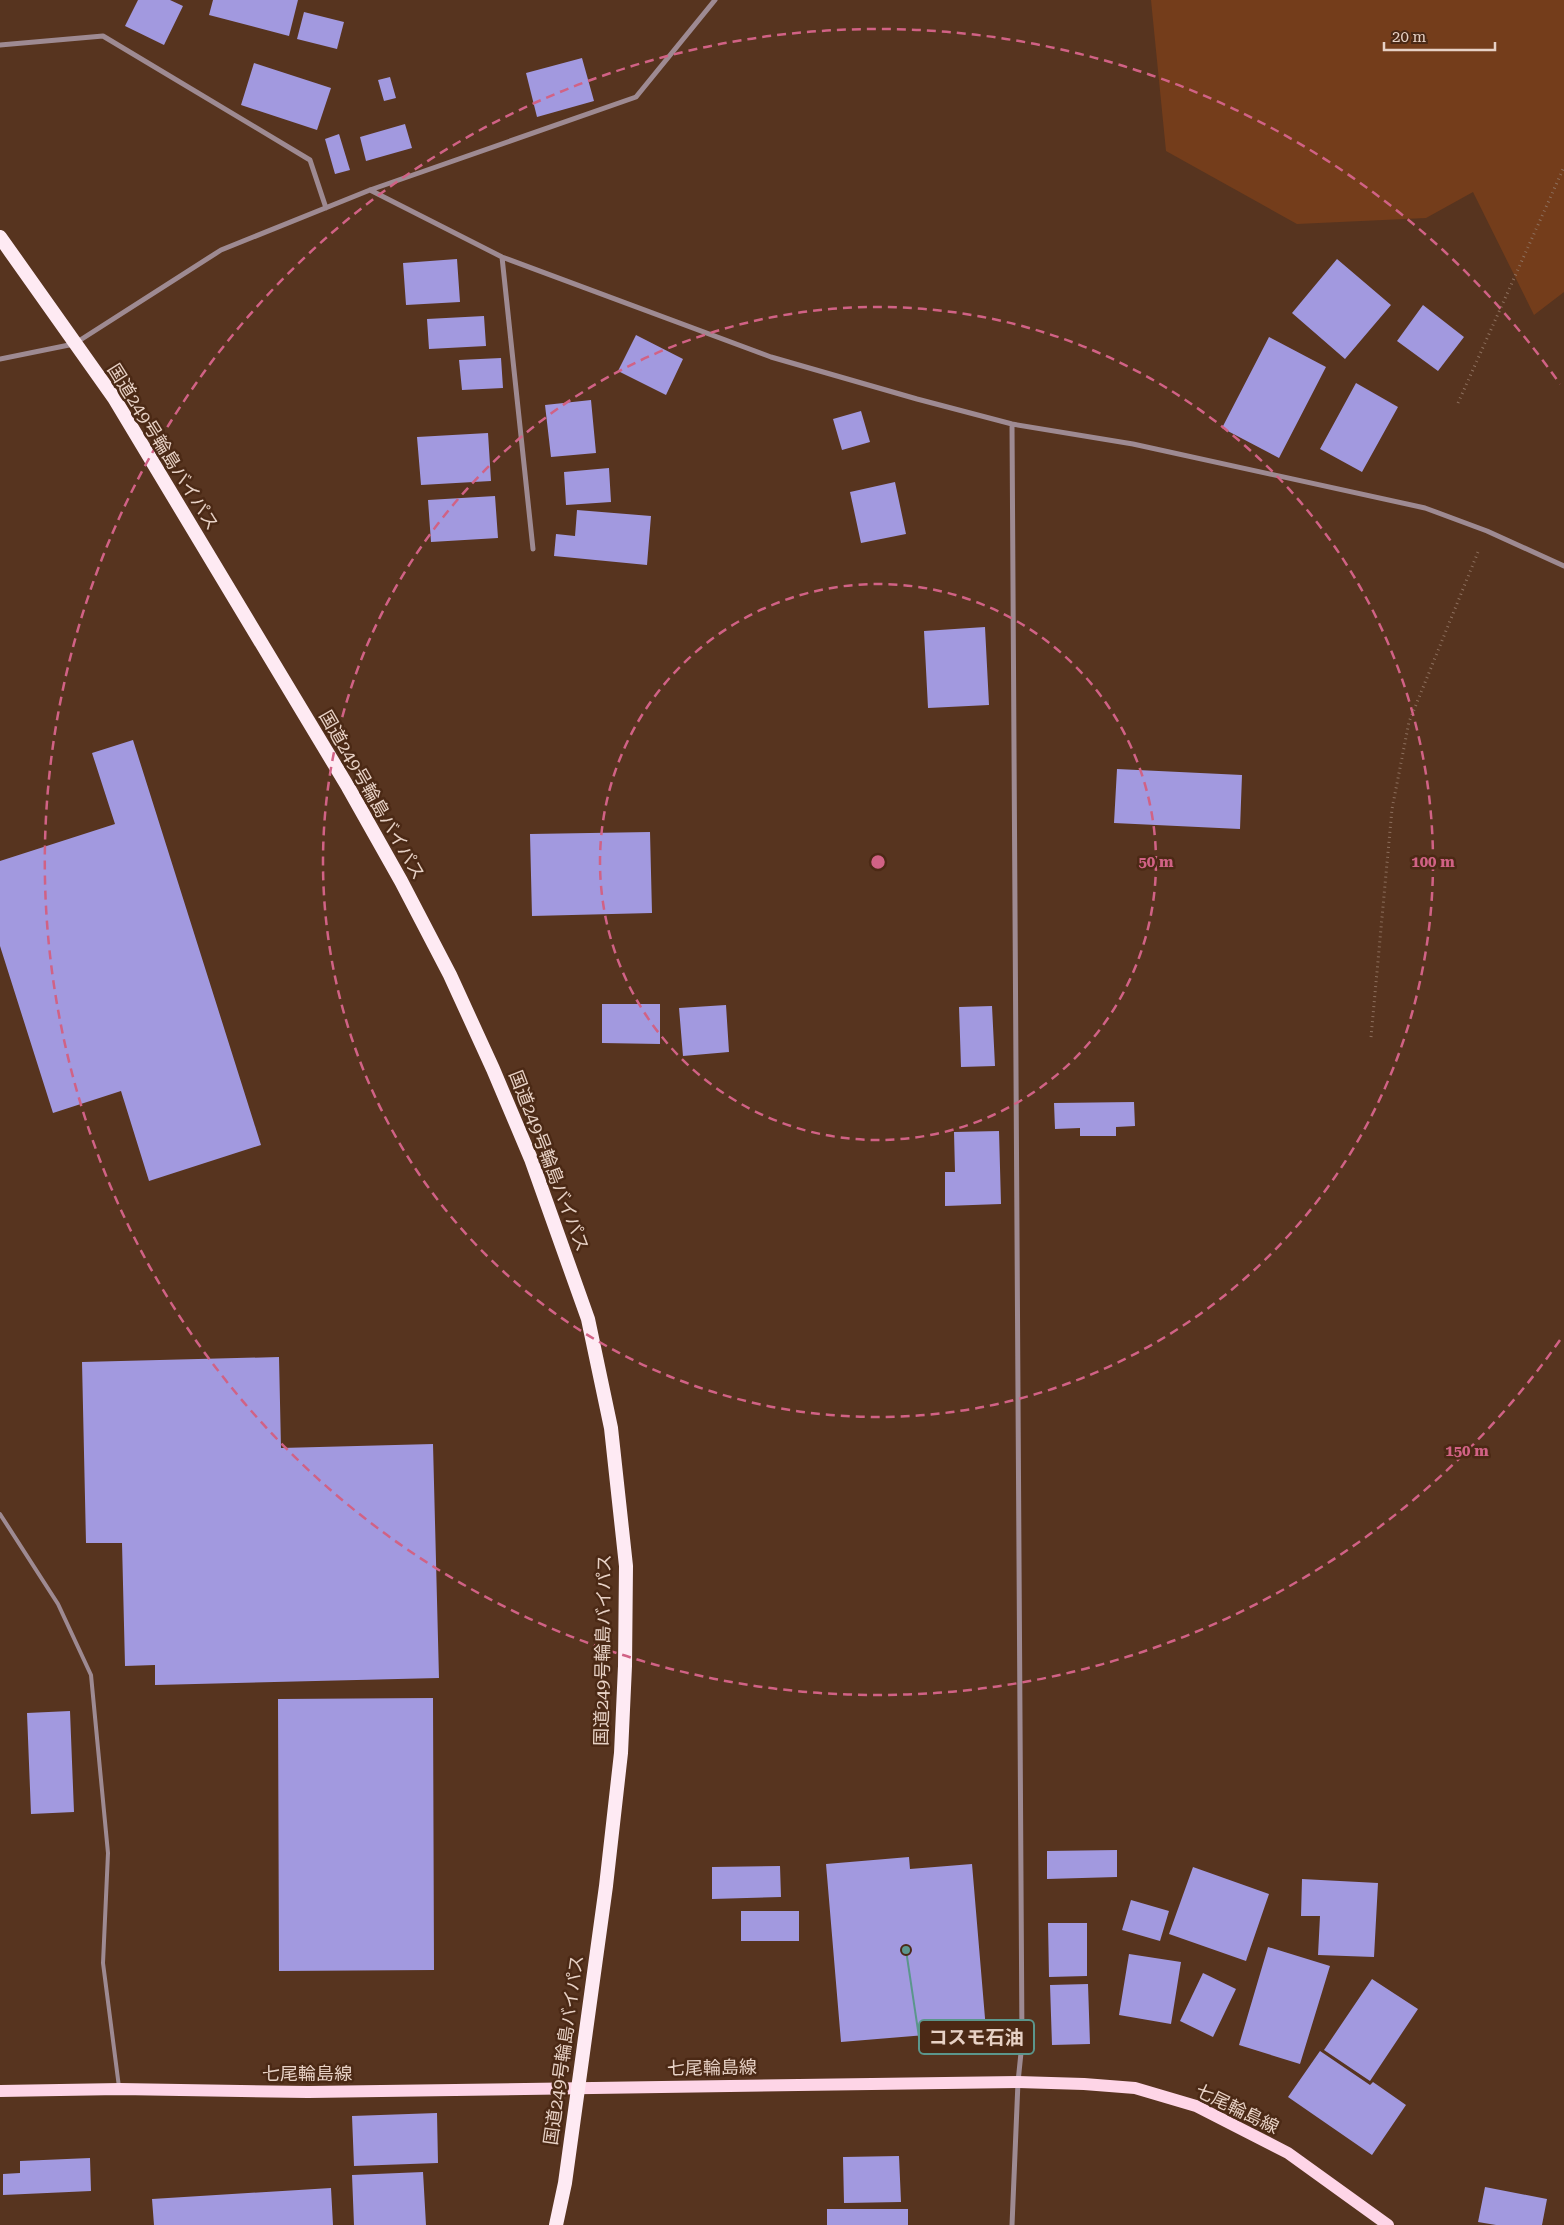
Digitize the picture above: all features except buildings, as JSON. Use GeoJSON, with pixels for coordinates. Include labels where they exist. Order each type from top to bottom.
{"type":"FeatureCollection","features":[{"type":"Feature","properties":{"kind":"highway","name":"国道249号輪島バイパス"},"geometry":{"type":"LineString","coordinates":[[0,238],[114,398],[348,787],[406,889],[450,975],[493,1069],[534,1167],[588,1319],[611,1428],[626,1566],[625,1666],[619,1772],[606,1886],[576,2088],[565,2183],[556,2225]]}},
{"type":"Feature","properties":{"kind":"main road","name":"七尾輪島線"},"geometry":{"type":"LineString","coordinates":[[0,2091],[120,2089],[308,2092],[1018,2082],[1135,2088],[1196,2106],[1288,2154],[1388,2225]]}},
{"type":"Feature","properties":{"kind":"street"},"geometry":{"type":"LineString","coordinates":[[0,359],[74,344],[221,250],[370,190],[636,97],[715,0]]}},
{"type":"Feature","properties":{"kind":"street"},"geometry":{"type":"LineString","coordinates":[[0,45],[103,36],[310,160],[326,208]]}},
{"type":"Feature","properties":{"kind":"street"},"geometry":{"type":"LineString","coordinates":[[370,190],[502,257],[771,356],[917,399],[1012,424],[1133,444],[1425,508],[1487,531],[1564,566]]}},
{"type":"Feature","properties":{"kind":"street"},"geometry":{"type":"LineString","coordinates":[[502,257],[533,549]]}},
{"type":"Feature","properties":{"kind":"street"},"geometry":{"type":"LineString","coordinates":[[1012,424],[1022,2032],[1012,2225]]}},
{"type":"Feature","properties":{"kind":"lane"},"geometry":{"type":"LineString","coordinates":[[0,1514],[58,1604],[91,1676],[108,1853],[103,1963],[120,2089]]}},
{"type":"Feature","properties":{"kind":"path"},"geometry":{"type":"LineString","coordinates":[[1458,403],[1564,167]]}},
{"type":"Feature","properties":{"kind":"path"},"geometry":{"type":"LineString","coordinates":[[1371,1038],[1392,809],[1408,722],[1487,531]]}},
{"type":"Feature","properties":{"kind":"shaded area"},"geometry":{"type":"Polygon","coordinates":[[[1151,0],[1564,0],[1564,292],[1534,315],[1473,192],[1426,218],[1297,224],[1166,151],[1151,0]]]}},
{"type":"Feature","properties":{"kind":"place","name":"コスモ石油"},"geometry":{"type":"Point","coordinates":[906,1950]}}]}
